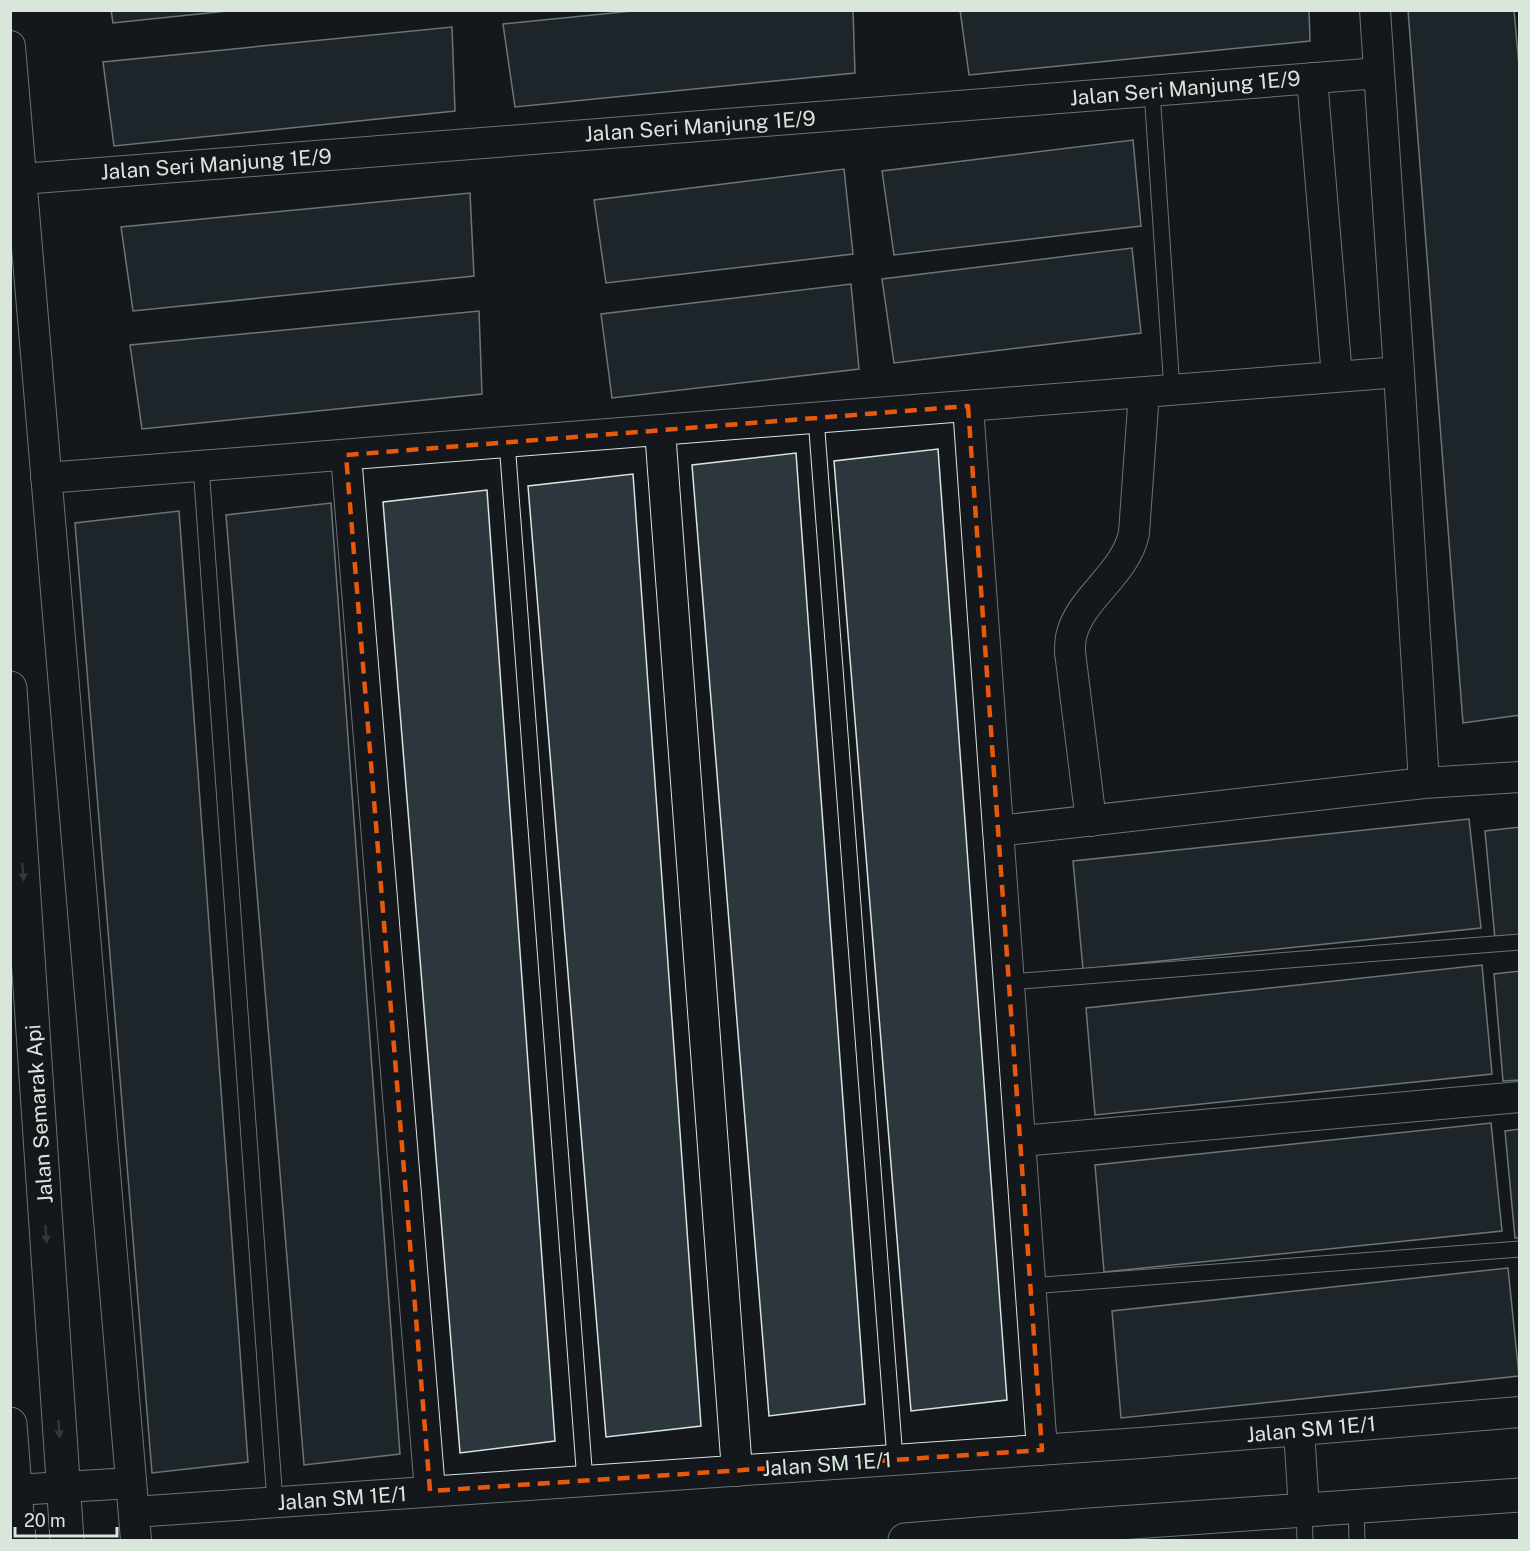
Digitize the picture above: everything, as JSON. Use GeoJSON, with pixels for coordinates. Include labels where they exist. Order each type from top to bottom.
{"type":"FeatureCollection","features":[{"type":"Feature","properties":{"kind":"street"},"geometry":{"type":"LineString","coordinates":[[1375,10],[1424,783]]}},
{"type":"Feature","properties":{"kind":"street"},"geometry":{"type":"LineString","coordinates":[[10,46],[133,1512]]}},
{"type":"Feature","properties":{"kind":"street","name":"Jalan Seri Manjung 1E/9"},"geometry":{"type":"LineString","coordinates":[[22,179],[1379,73]]}},
{"type":"Feature","properties":{"kind":"street"},"geometry":{"type":"LineString","coordinates":[[1312,78],[1337,377]]}},
{"type":"Feature","properties":{"kind":"street"},"geometry":{"type":"LineString","coordinates":[[46,478],[1399,372]]}},
{"type":"Feature","properties":{"kind":"street"},"geometry":{"type":"LineString","coordinates":[[1091,821],[1070,652],[1071,634],[1078,617],[1119,566],[1131,546],[1158,391]]}},
{"type":"Feature","properties":{"kind":"street"},"geometry":{"type":"LineString","coordinates":[[968,406],[1042,1450]]}},
{"type":"Feature","properties":{"kind":"street"},"geometry":{"type":"LineString","coordinates":[[660,430],[736,1471]]}},
{"type":"Feature","properties":{"kind":"street"},"geometry":{"type":"LineString","coordinates":[[346,455],[430,1491]]}},
{"type":"Feature","properties":{"kind":"street","name":"Jalan Semarak Api"},"geometry":{"type":"LineString","coordinates":[[10,688],[67,1540]]}},
{"type":"Feature","properties":{"kind":"street"},"geometry":{"type":"LineString","coordinates":[[998,831],[1424,783],[1520,777]]}},
{"type":"Feature","properties":{"kind":"street"},"geometry":{"type":"LineString","coordinates":[[1021,1141],[1520,1097]]}},
{"type":"Feature","properties":{"kind":"street","name":"Jalan SM 1E/1"},"geometry":{"type":"LineString","coordinates":[[15,1490],[63,1488],[133,1512],[1042,1450],[1520,1412]]}},
{"type":"Feature","properties":{"kind":"street"},"geometry":{"type":"LineString","coordinates":[[10,1424],[19,1540]]}},
{"type":"Feature","properties":{"kind":"street"},"geometry":{"type":"LineString","coordinates":[[1299,1430],[1305,1525]]}},
{"type":"Feature","properties":{"kind":"street"},"geometry":{"type":"LineString","coordinates":[[904,1540],[1305,1525],[1356,1506],[1520,1495]]}},
{"type":"Feature","properties":{"kind":"lane"},"geometry":{"type":"LineString","coordinates":[[1152,91],[1158,391]]}},
{"type":"Feature","properties":{"kind":"lane"},"geometry":{"type":"LineString","coordinates":[[816,418],[895,1460]]}},
{"type":"Feature","properties":{"kind":"lane"},"geometry":{"type":"LineString","coordinates":[[507,442],[585,1481]]}},
{"type":"Feature","properties":{"kind":"lane"},"geometry":{"type":"LineString","coordinates":[[201,466],[275,1503]]}},
{"type":"Feature","properties":{"kind":"lane"},"geometry":{"type":"LineString","coordinates":[[1009,982],[1520,942]]}},
{"type":"Feature","properties":{"kind":"lane"},"geometry":{"type":"LineString","coordinates":[[1030,1286],[1520,1249]]}},
{"type":"Feature","properties":{"kind":"lane"},"geometry":{"type":"LineString","coordinates":[[1356,1506],[1357,1540]]}},
{"type":"Feature","properties":{"kind":"highlighted area"},"geometry":{"type":"Polygon","coordinates":[[[968,406],[1042,1450],[430,1491],[346,455],[968,406]]]}},
{"type":"Feature","properties":{"kind":"building"},"geometry":{"type":"Polygon","coordinates":[[[111,10],[237,10],[113,23],[111,10]]]}},
{"type":"Feature","properties":{"kind":"building"},"geometry":{"type":"Polygon","coordinates":[[[642,10],[853,10],[855,73],[515,107],[503,24],[642,10]]]}},
{"type":"Feature","properties":{"kind":"building"},"geometry":{"type":"Polygon","coordinates":[[[960,10],[1309,10],[1310,41],[969,75],[960,10]]]}},
{"type":"Feature","properties":{"kind":"building"},"geometry":{"type":"Polygon","coordinates":[[[1408,10],[1514,10],[1520,77],[1520,715],[1463,723],[1408,10]]]}},
{"type":"Feature","properties":{"kind":"building"},"geometry":{"type":"Polygon","coordinates":[[[452,27],[455,111],[114,146],[103,62],[452,27]]]}},
{"type":"Feature","properties":{"kind":"building"},"geometry":{"type":"Polygon","coordinates":[[[1133,140],[1141,226],[894,255],[882,171],[1133,140]]]}},
{"type":"Feature","properties":{"kind":"building"},"geometry":{"type":"Polygon","coordinates":[[[844,169],[853,254],[606,283],[594,200],[844,169]]]}},
{"type":"Feature","properties":{"kind":"building"},"geometry":{"type":"Polygon","coordinates":[[[470,193],[474,276],[133,311],[121,227],[470,193]]]}},
{"type":"Feature","properties":{"kind":"building"},"geometry":{"type":"Polygon","coordinates":[[[1132,248],[1141,333],[894,363],[882,279],[1132,248]]]}},
{"type":"Feature","properties":{"kind":"building"},"geometry":{"type":"Polygon","coordinates":[[[851,284],[859,369],[612,398],[601,314],[851,284]]]}},
{"type":"Feature","properties":{"kind":"building"},"geometry":{"type":"Polygon","coordinates":[[[479,311],[482,394],[142,429],[130,345],[479,311]]]}},
{"type":"Feature","properties":{"kind":"building"},"geometry":{"type":"Polygon","coordinates":[[[938,449],[1007,1400],[911,1411],[834,461],[938,449]]]}},
{"type":"Feature","properties":{"kind":"building"},"geometry":{"type":"Polygon","coordinates":[[[796,453],[865,1404],[769,1416],[692,465],[796,453]]]}},
{"type":"Feature","properties":{"kind":"building"},"geometry":{"type":"Polygon","coordinates":[[[633,474],[701,1426],[606,1437],[528,486],[633,474]]]}},
{"type":"Feature","properties":{"kind":"building"},"geometry":{"type":"Polygon","coordinates":[[[487,490],[555,1441],[460,1453],[383,502],[487,490]]]}},
{"type":"Feature","properties":{"kind":"building"},"geometry":{"type":"Polygon","coordinates":[[[331,503],[400,1454],[304,1465],[226,515],[331,503]]]}},
{"type":"Feature","properties":{"kind":"building"},"geometry":{"type":"Polygon","coordinates":[[[179,511],[248,1462],[152,1473],[75,523],[179,511]]]}},
{"type":"Feature","properties":{"kind":"building"},"geometry":{"type":"Polygon","coordinates":[[[1469,819],[1481,928],[1083,969],[1073,861],[1469,819]]]}},
{"type":"Feature","properties":{"kind":"building"},"geometry":{"type":"Polygon","coordinates":[[[1520,827],[1520,936],[1495,939],[1485,831],[1520,827]]]}},
{"type":"Feature","properties":{"kind":"building"},"geometry":{"type":"Polygon","coordinates":[[[1482,965],[1492,1074],[1095,1115],[1086,1008],[1482,965]]]}},
{"type":"Feature","properties":{"kind":"building"},"geometry":{"type":"Polygon","coordinates":[[[1520,971],[1520,1080],[1503,1081],[1494,974],[1520,971]]]}},
{"type":"Feature","properties":{"kind":"building"},"geometry":{"type":"Polygon","coordinates":[[[1491,1123],[1502,1231],[1104,1272],[1095,1165],[1491,1123]]]}},
{"type":"Feature","properties":{"kind":"building"},"geometry":{"type":"Polygon","coordinates":[[[1520,1129],[1520,1238],[1515,1238],[1505,1131],[1520,1129]]]}},
{"type":"Feature","properties":{"kind":"building"},"geometry":{"type":"Polygon","coordinates":[[[1508,1268],[1519,1376],[1121,1418],[1112,1311],[1508,1268]]]}}]}
